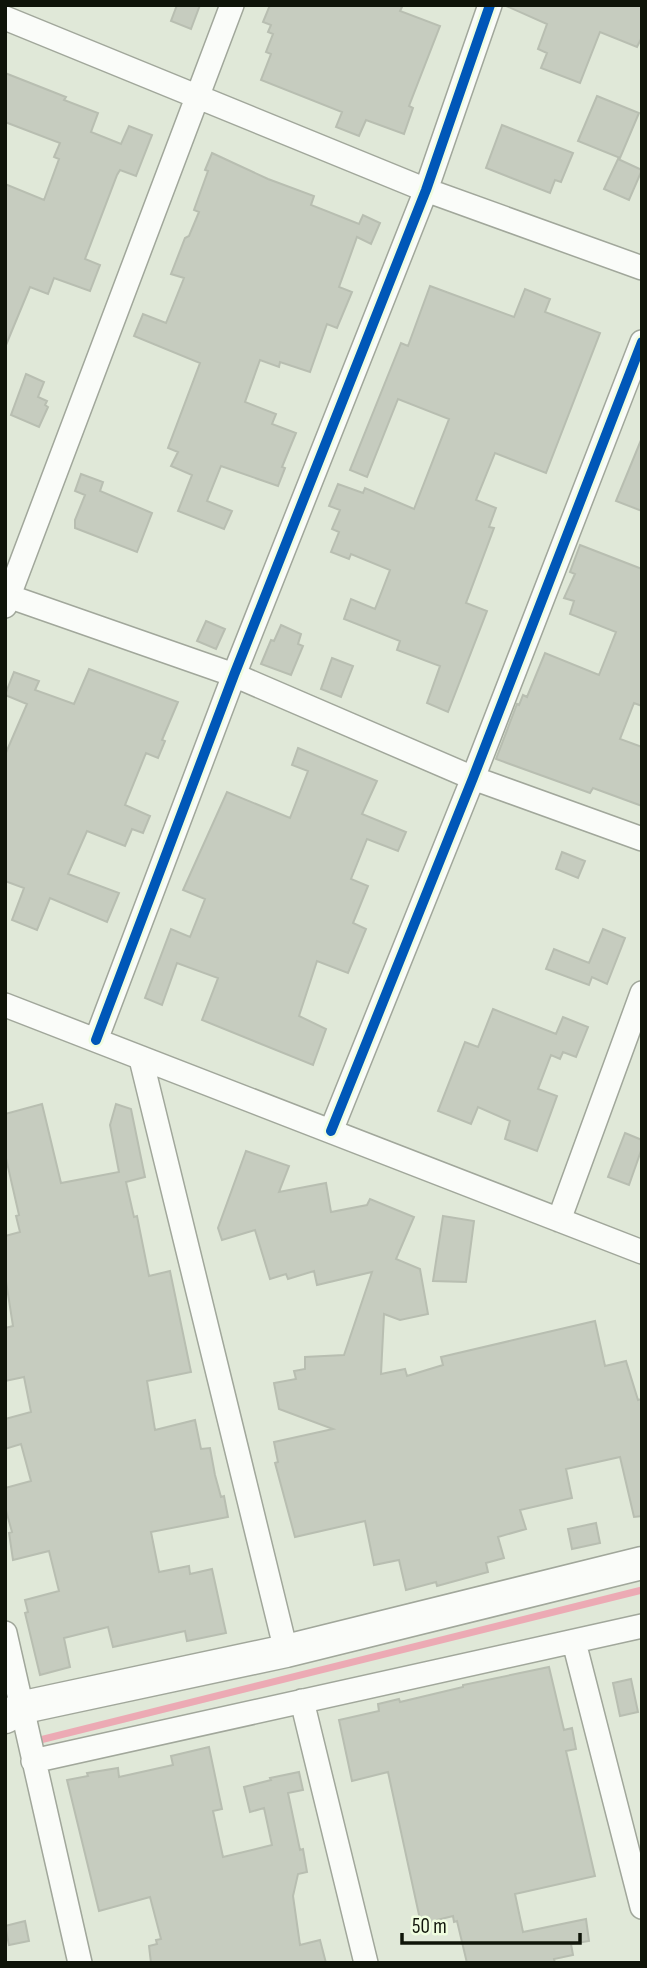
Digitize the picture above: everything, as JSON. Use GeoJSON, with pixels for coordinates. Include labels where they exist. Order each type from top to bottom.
{"type":"FeatureCollection","features":[{"type":"Feature","properties":{"kind":"street"},"geometry":{"type":"LineString","coordinates":[[232,5],[6,599],[234,675],[473,778],[642,839]]}},
{"type":"Feature","properties":{"kind":"street"},"geometry":{"type":"LineString","coordinates":[[96,1040],[234,675],[426,190],[490,5]]}},
{"type":"Feature","properties":{"kind":"street"},"geometry":{"type":"LineString","coordinates":[[5,18],[426,190],[642,268]]}},
{"type":"Feature","properties":{"kind":"street"},"geometry":{"type":"LineString","coordinates":[[331,1132],[473,778],[642,342]]}},
{"type":"Feature","properties":{"kind":"street"},"geometry":{"type":"LineString","coordinates":[[559,1220],[642,993]]}},
{"type":"Feature","properties":{"kind":"street"},"geometry":{"type":"LineString","coordinates":[[5,1005],[642,1252]]}},
{"type":"Feature","properties":{"kind":"street"},"geometry":{"type":"LineString","coordinates":[[141,1059],[286,1651]]}},
{"type":"Feature","properties":{"kind":"street"},"geometry":{"type":"LineString","coordinates":[[14,1712],[286,1651],[642,1563]]}},
{"type":"Feature","properties":{"kind":"street"},"geometry":{"type":"LineString","coordinates":[[33,1761],[642,1626]]}},
{"type":"Feature","properties":{"kind":"street"},"geometry":{"type":"LineString","coordinates":[[5,1633],[14,1712],[33,1761],[80,1963]]}},
{"type":"Feature","properties":{"kind":"street"},"geometry":{"type":"LineString","coordinates":[[574,1642],[642,1907]]}},
{"type":"Feature","properties":{"kind":"street"},"geometry":{"type":"LineString","coordinates":[[302,1701],[366,1963]]}},
{"type":"Feature","properties":{"kind":"building"},"geometry":{"type":"Polygon","coordinates":[[[177,5],[200,5],[191,29],[171,21],[177,5]]]}},
{"type":"Feature","properties":{"kind":"building"},"geometry":{"type":"Polygon","coordinates":[[[270,5],[403,5],[400,11],[440,26],[409,106],[413,108],[404,134],[366,120],[359,136],[336,127],[342,112],[261,80],[271,54],[266,52],[273,34],[268,32],[271,25],[263,22],[270,5]]]}},
{"type":"Feature","properties":{"kind":"building"},"geometry":{"type":"Polygon","coordinates":[[[504,5],[642,5],[642,37],[637,47],[600,32],[580,83],[541,68],[547,53],[538,49],[547,24],[504,5]]]}},
{"type":"Feature","properties":{"kind":"building"},"geometry":{"type":"Polygon","coordinates":[[[5,73],[98,113],[91,132],[121,144],[129,126],[152,135],[136,176],[120,170],[117,175],[85,259],[100,265],[90,291],[54,278],[48,294],[30,287],[6,345],[5,184],[44,200],[59,159],[54,157],[60,143],[5,122],[5,73]]]}},
{"type":"Feature","properties":{"kind":"building"},"geometry":{"type":"Polygon","coordinates":[[[597,96],[639,113],[620,158],[578,141],[597,96]]]}},
{"type":"Feature","properties":{"kind":"building"},"geometry":{"type":"Polygon","coordinates":[[[502,125],[573,153],[561,182],[555,180],[550,193],[486,168],[502,125]]]}},
{"type":"Feature","properties":{"kind":"building"},"geometry":{"type":"Polygon","coordinates":[[[212,153],[268,179],[314,196],[311,205],[359,224],[363,215],[380,223],[371,244],[357,237],[339,287],[352,292],[337,328],[327,324],[310,372],[280,362],[279,367],[260,360],[245,402],[276,414],[272,424],[296,433],[282,467],[285,468],[278,486],[221,466],[207,501],[232,511],[224,529],[178,511],[192,475],[171,466],[178,452],[168,448],[200,363],[134,336],[143,314],[166,323],[184,278],[171,274],[199,212],[194,210],[212,153]]]}},
{"type":"Feature","properties":{"kind":"building"},"geometry":{"type":"Polygon","coordinates":[[[618,159],[642,170],[629,200],[604,189],[618,159]]]}},
{"type":"Feature","properties":{"kind":"building"},"geometry":{"type":"Polygon","coordinates":[[[430,286],[514,317],[525,289],[550,299],[545,312],[600,333],[546,473],[495,453],[476,500],[496,508],[489,527],[494,528],[466,603],[487,611],[448,712],[427,703],[440,666],[397,650],[400,641],[344,619],[351,599],[375,609],[390,570],[351,554],[349,559],[331,552],[339,532],[332,529],[340,510],[329,506],[338,484],[363,493],[365,488],[414,509],[449,419],[398,399],[367,477],[350,470],[401,343],[408,346],[430,286]]]}},
{"type":"Feature","properties":{"kind":"building"},"geometry":{"type":"Polygon","coordinates":[[[26,374],[44,382],[38,397],[47,401],[45,405],[48,407],[39,427],[11,415],[26,374]]]}},
{"type":"Feature","properties":{"kind":"building"},"geometry":{"type":"Polygon","coordinates":[[[642,440],[642,511],[616,501],[642,440]]]}},
{"type":"Feature","properties":{"kind":"building"},"geometry":{"type":"Polygon","coordinates":[[[81,474],[103,482],[100,491],[152,513],[137,552],[75,528],[75,520],[85,495],[75,491],[81,474]]]}},
{"type":"Feature","properties":{"kind":"building"},"geometry":{"type":"Polygon","coordinates":[[[580,545],[642,569],[642,706],[634,703],[620,739],[642,747],[642,806],[593,788],[590,793],[496,759],[517,704],[519,705],[523,695],[527,697],[545,653],[599,675],[616,632],[570,614],[574,601],[564,598],[575,574],[570,572],[580,545]]]}},
{"type":"Feature","properties":{"kind":"building"},"geometry":{"type":"Polygon","coordinates":[[[206,621],[225,629],[216,649],[197,641],[206,621]]]}},
{"type":"Feature","properties":{"kind":"building"},"geometry":{"type":"Polygon","coordinates":[[[281,625],[301,634],[298,644],[303,646],[291,675],[261,664],[281,625]]]}},
{"type":"Feature","properties":{"kind":"building"},"geometry":{"type":"Polygon","coordinates":[[[332,658],[353,666],[341,697],[321,689],[332,658]]]}},
{"type":"Feature","properties":{"kind":"building"},"geometry":{"type":"Polygon","coordinates":[[[89,669],[178,702],[162,740],[165,741],[158,758],[146,753],[125,805],[150,816],[143,833],[132,829],[125,846],[87,831],[68,874],[119,893],[107,922],[50,898],[37,930],[12,920],[24,888],[5,881],[5,755],[27,704],[5,695],[14,672],[39,681],[35,690],[74,704],[89,669]]]}},
{"type":"Feature","properties":{"kind":"building"},"geometry":{"type":"Polygon","coordinates":[[[298,748],[377,781],[362,814],[406,832],[398,851],[367,839],[351,879],[368,886],[353,923],[366,929],[348,973],[317,961],[299,1016],[326,1029],[313,1065],[202,1020],[218,978],[177,963],[162,1005],[145,998],[171,929],[190,937],[205,899],[183,890],[227,792],[290,818],[308,771],[292,765],[298,748]]]}},
{"type":"Feature","properties":{"kind":"building"},"geometry":{"type":"Polygon","coordinates":[[[562,852],[585,861],[578,878],[556,869],[562,852]]]}},
{"type":"Feature","properties":{"kind":"building"},"geometry":{"type":"Polygon","coordinates":[[[603,929],[625,938],[607,984],[592,977],[589,985],[546,969],[554,949],[589,963],[603,929]]]}},
{"type":"Feature","properties":{"kind":"building"},"geometry":{"type":"Polygon","coordinates":[[[493,1009],[556,1034],[563,1017],[588,1027],[576,1057],[563,1052],[560,1059],[551,1055],[538,1089],[557,1096],[537,1151],[505,1139],[510,1121],[478,1107],[471,1124],[438,1111],[465,1042],[478,1047],[493,1009]]]}},
{"type":"Feature","properties":{"kind":"building"},"geometry":{"type":"Polygon","coordinates":[[[42,1104],[61,1183],[119,1172],[110,1125],[116,1104],[131,1109],[145,1177],[126,1182],[134,1217],[137,1216],[149,1276],[170,1271],[191,1372],[147,1381],[155,1430],[195,1420],[201,1449],[210,1448],[228,1517],[151,1532],[159,1572],[189,1566],[190,1574],[212,1569],[226,1633],[187,1641],[185,1631],[113,1647],[108,1627],[64,1638],[70,1667],[40,1675],[25,1613],[28,1612],[25,1600],[59,1591],[49,1551],[13,1560],[9,1533],[12,1532],[5,1507],[5,1488],[31,1481],[21,1444],[5,1449],[5,1419],[31,1412],[24,1377],[5,1381],[5,1328],[13,1326],[5,1275],[5,1236],[20,1232],[16,1216],[19,1215],[5,1154],[5,1114],[42,1104]]]}},
{"type":"Feature","properties":{"kind":"building"},"geometry":{"type":"Polygon","coordinates":[[[625,1133],[642,1140],[642,1148],[629,1185],[608,1177],[625,1133]]]}},
{"type":"Feature","properties":{"kind":"building"},"geometry":{"type":"Polygon","coordinates":[[[246,1151],[289,1166],[279,1192],[326,1183],[331,1212],[367,1205],[370,1199],[414,1217],[396,1259],[420,1269],[428,1314],[400,1320],[384,1314],[381,1374],[405,1369],[407,1376],[443,1365],[441,1357],[595,1321],[605,1366],[626,1361],[638,1400],[642,1399],[642,1516],[634,1517],[620,1457],[566,1469],[572,1498],[520,1510],[526,1529],[498,1537],[504,1558],[486,1563],[488,1572],[437,1586],[436,1582],[406,1590],[399,1560],[374,1565],[365,1521],[295,1537],[275,1463],[278,1462],[274,1442],[333,1429],[279,1409],[274,1383],[296,1379],[294,1371],[305,1369],[305,1357],[344,1355],[372,1272],[317,1285],[314,1271],[288,1279],[286,1274],[270,1279],[255,1230],[222,1240],[218,1228],[246,1151]]]}},
{"type":"Feature","properties":{"kind":"building"},"geometry":{"type":"Polygon","coordinates":[[[443,1216],[474,1221],[466,1282],[433,1281],[443,1216]]]}},
{"type":"Feature","properties":{"kind":"building"},"geometry":{"type":"Polygon","coordinates":[[[596,1523],[600,1543],[572,1549],[568,1529],[596,1523]]]}},
{"type":"Feature","properties":{"kind":"building"},"geometry":{"type":"Polygon","coordinates":[[[549,1667],[564,1730],[572,1728],[576,1749],[566,1751],[595,1876],[515,1894],[523,1932],[586,1919],[589,1941],[571,1944],[573,1955],[554,1959],[555,1963],[467,1963],[457,1921],[454,1922],[453,1916],[421,1924],[388,1772],[352,1781],[339,1720],[379,1711],[378,1704],[399,1699],[400,1702],[463,1685],[549,1667]]]}},
{"type":"Feature","properties":{"kind":"building"},"geometry":{"type":"Polygon","coordinates":[[[631,1679],[638,1712],[620,1716],[613,1683],[631,1679]]]}},
{"type":"Feature","properties":{"kind":"building"},"geometry":{"type":"Polygon","coordinates":[[[209,1747],[222,1809],[213,1811],[223,1857],[272,1845],[264,1808],[250,1812],[244,1787],[299,1772],[303,1790],[288,1793],[307,1872],[298,1874],[293,1896],[300,1945],[320,1940],[326,1963],[151,1963],[149,1946],[157,1944],[156,1940],[161,1939],[150,1897],[99,1911],[67,1780],[88,1776],[87,1773],[118,1768],[119,1777],[173,1765],[171,1756],[209,1747]]]}},
{"type":"Feature","properties":{"kind":"building"},"geometry":{"type":"Polygon","coordinates":[[[25,1921],[29,1941],[9,1945],[5,1926],[25,1921]]]}},
{"type":"Feature","properties":{"kind":"waterway"},"geometry":{"type":"LineString","coordinates":[[36,1741],[642,1590]]}},
{"type":"Feature","properties":{"kind":"cycle path"},"geometry":{"type":"LineString","coordinates":[[96,1040],[234,675],[426,190],[490,5]]}},
{"type":"Feature","properties":{"kind":"cycle path"},"geometry":{"type":"LineString","coordinates":[[331,1131],[473,778],[642,342]]}}]}
